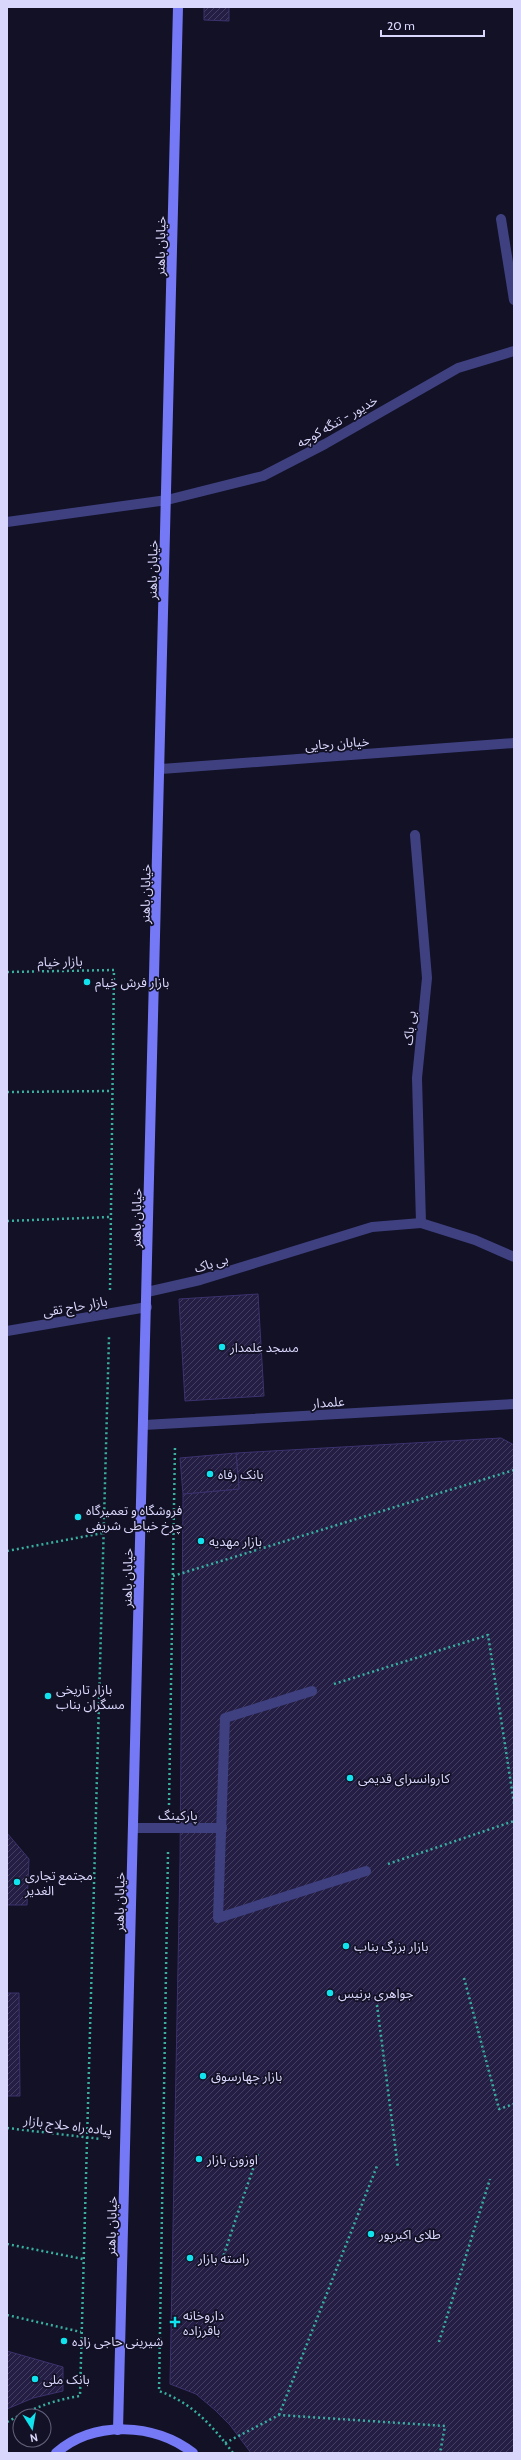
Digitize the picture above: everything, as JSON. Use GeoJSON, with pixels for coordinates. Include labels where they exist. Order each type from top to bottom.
{"type":"FeatureCollection","features":[{"type":"Feature","properties":{"kind":"main road","name":"خیابان باهنر"},"geometry":{"type":"LineString","coordinates":[[118,2430],[161,769],[178,7]]}},
{"type":"Feature","properties":{"kind":"main road"},"geometry":{"type":"LineString","coordinates":[[56,2453],[82,2438],[118,2430],[147,2432],[160,2435],[193,2453]]}},
{"type":"Feature","properties":{"kind":"street"},"geometry":{"type":"LineString","coordinates":[[501,219],[514,300]]}},
{"type":"Feature","properties":{"kind":"street","name":"خدیور - تنگه کوچه"},"geometry":{"type":"LineString","coordinates":[[7,522],[167,500],[263,476],[325,444],[458,368],[514,351]]}},
{"type":"Feature","properties":{"kind":"street","name":"خیابان رجایی"},"geometry":{"type":"LineString","coordinates":[[161,769],[514,744]]}},
{"type":"Feature","properties":{"kind":"street","name":"بی باک"},"geometry":{"type":"LineString","coordinates":[[415,835],[427,978],[417,1078],[421,1223]]}},
{"type":"Feature","properties":{"kind":"street","name":"بی باک"},"geometry":{"type":"LineString","coordinates":[[147,1292],[200,1280],[372,1227],[421,1223],[475,1240],[514,1257]]}},
{"type":"Feature","properties":{"kind":"street","name":"بازار حاج تقی"},"geometry":{"type":"LineString","coordinates":[[7,1331],[147,1307]]}},
{"type":"Feature","properties":{"kind":"street","name":"علمدار"},"geometry":{"type":"LineString","coordinates":[[144,1425],[175,1425],[514,1404]]}},
{"type":"Feature","properties":{"kind":"street"},"geometry":{"type":"LineString","coordinates":[[312,1691],[225,1718],[218,1918],[366,1871]]}},
{"type":"Feature","properties":{"kind":"street","name":"پارکینگ"},"geometry":{"type":"LineString","coordinates":[[134,1828],[222,1828]]}},
{"type":"Feature","properties":{"kind":"path","name":"بازار خیام"},"geometry":{"type":"LineString","coordinates":[[7,972],[114,970],[112,1091]]}},
{"type":"Feature","properties":{"kind":"path"},"geometry":{"type":"LineString","coordinates":[[7,1092],[112,1091],[109,1313],[80,2396],[56,2400],[27,2411],[7,2422]]}},
{"type":"Feature","properties":{"kind":"path"},"geometry":{"type":"LineString","coordinates":[[7,1221],[110,1217]]}},
{"type":"Feature","properties":{"kind":"path"},"geometry":{"type":"LineString","coordinates":[[175,1425],[159,2391],[188,2404],[214,2427],[233,2453]]}},
{"type":"Feature","properties":{"kind":"path"},"geometry":{"type":"LineString","coordinates":[[173,1576],[514,1470]]}},
{"type":"Feature","properties":{"kind":"path"},"geometry":{"type":"LineString","coordinates":[[7,1551],[103,1533]]}},
{"type":"Feature","properties":{"kind":"path"},"geometry":{"type":"LineString","coordinates":[[312,1691],[488,1635],[514,1803]]}},
{"type":"Feature","properties":{"kind":"path"},"geometry":{"type":"LineString","coordinates":[[366,1871],[514,1821]]}},
{"type":"Feature","properties":{"kind":"path"},"geometry":{"type":"LineString","coordinates":[[464,1978],[499,2109],[514,2104]]}},
{"type":"Feature","properties":{"kind":"path"},"geometry":{"type":"LineString","coordinates":[[377,2005],[398,2168]]}},
{"type":"Feature","properties":{"kind":"path","name":"پیاده راه حلاج بازار"},"geometry":{"type":"LineString","coordinates":[[7,2128],[126,2142]]}},
{"type":"Feature","properties":{"kind":"path"},"geometry":{"type":"LineString","coordinates":[[222,2260],[259,2151]]}},
{"type":"Feature","properties":{"kind":"path"},"geometry":{"type":"LineString","coordinates":[[279,2415],[377,2166]]}},
{"type":"Feature","properties":{"kind":"path"},"geometry":{"type":"LineString","coordinates":[[439,2342],[490,2179]]}},
{"type":"Feature","properties":{"kind":"path"},"geometry":{"type":"LineString","coordinates":[[7,2244],[83,2259]]}},
{"type":"Feature","properties":{"kind":"path"},"geometry":{"type":"LineString","coordinates":[[7,2315],[81,2332]]}},
{"type":"Feature","properties":{"kind":"path"},"geometry":{"type":"LineString","coordinates":[[225,2443],[279,2415],[445,2426],[440,2453]]}},
{"type":"Feature","properties":{"kind":"building"},"geometry":{"type":"Polygon","coordinates":[[[204,7],[229,7],[229,21],[204,20],[204,7]]]}},
{"type":"Feature","properties":{"kind":"building","name":"مسجد علمدار"},"geometry":{"type":"Polygon","coordinates":[[[258,1294],[264,1396],[185,1401],[179,1299],[258,1294]]]}},
{"type":"Feature","properties":{"kind":"building","name":"بازار بزرگ بناب"},"geometry":{"type":"Polygon","coordinates":[[[501,1438],[514,1445],[514,2453],[251,2453],[230,2425],[215,2410],[196,2394],[170,2384],[180,1862],[183,1494],[239,1489],[236,1453],[501,1438]]]}},
{"type":"Feature","properties":{"kind":"building","name":"بانک رفاه"},"geometry":{"type":"Polygon","coordinates":[[[236,1453],[239,1489],[183,1494],[180,1458],[236,1453]]]}},
{"type":"Feature","properties":{"kind":"building","name":"مجتمع تجاری الغدیر"},"geometry":{"type":"Polygon","coordinates":[[[7,1833],[29,1859],[27,1905],[7,1905],[7,1833]]]}},
{"type":"Feature","properties":{"kind":"building"},"geometry":{"type":"Polygon","coordinates":[[[7,1993],[19,1993],[20,2096],[7,2096],[7,1993]]]}},
{"type":"Feature","properties":{"kind":"building","name":"بانک ملی"},"geometry":{"type":"Polygon","coordinates":[[[7,2351],[63,2367],[63,2391],[33,2398],[7,2409],[7,2351]]]}},
{"type":"Feature","properties":{"kind":"place","name":"بازار فرش خیام"},"geometry":{"type":"Point","coordinates":[87,982]}},
{"type":"Feature","properties":{"kind":"place","name":"مسجد علمدار"},"geometry":{"type":"Point","coordinates":[222,1347]}},
{"type":"Feature","properties":{"kind":"place","name":"بانک رفاه"},"geometry":{"type":"Point","coordinates":[210,1474]}},
{"type":"Feature","properties":{"kind":"place","name":"فروشگاه و تعمیرگاه چرخ خیاطی شریفی"},"geometry":{"type":"Point","coordinates":[78,1517]}},
{"type":"Feature","properties":{"kind":"place","name":"بازار مهدیه"},"geometry":{"type":"Point","coordinates":[201,1541]}},
{"type":"Feature","properties":{"kind":"place","name":"بازار تاریخی مسگران بناب"},"geometry":{"type":"Point","coordinates":[48,1696]}},
{"type":"Feature","properties":{"kind":"place","name":"کاروانسرای قدیمی"},"geometry":{"type":"Point","coordinates":[350,1778]}},
{"type":"Feature","properties":{"kind":"place","name":"مجتمع تجاری الغدیر"},"geometry":{"type":"Point","coordinates":[17,1882]}},
{"type":"Feature","properties":{"kind":"place","name":"بازار بزرگ بناب"},"geometry":{"type":"Point","coordinates":[346,1946]}},
{"type":"Feature","properties":{"kind":"place","name":"جواهری برنیس"},"geometry":{"type":"Point","coordinates":[330,1993]}},
{"type":"Feature","properties":{"kind":"place","name":"بازار چهارسوق"},"geometry":{"type":"Point","coordinates":[203,2076]}},
{"type":"Feature","properties":{"kind":"place","name":"اوزون بازار"},"geometry":{"type":"Point","coordinates":[199,2159]}},
{"type":"Feature","properties":{"kind":"place","name":"طلای اکبرپور"},"geometry":{"type":"Point","coordinates":[371,2234]}},
{"type":"Feature","properties":{"kind":"place","name":"راسته بازار"},"geometry":{"type":"Point","coordinates":[190,2258]}},
{"type":"Feature","properties":{"kind":"place","name":"داروخانه باقرزاده"},"geometry":{"type":"Point","coordinates":[175,2322]}},
{"type":"Feature","properties":{"kind":"place","name":"شیرینی حاجی زاده"},"geometry":{"type":"Point","coordinates":[64,2341]}},
{"type":"Feature","properties":{"kind":"place","name":"بانک ملی"},"geometry":{"type":"Point","coordinates":[35,2379]}}]}
